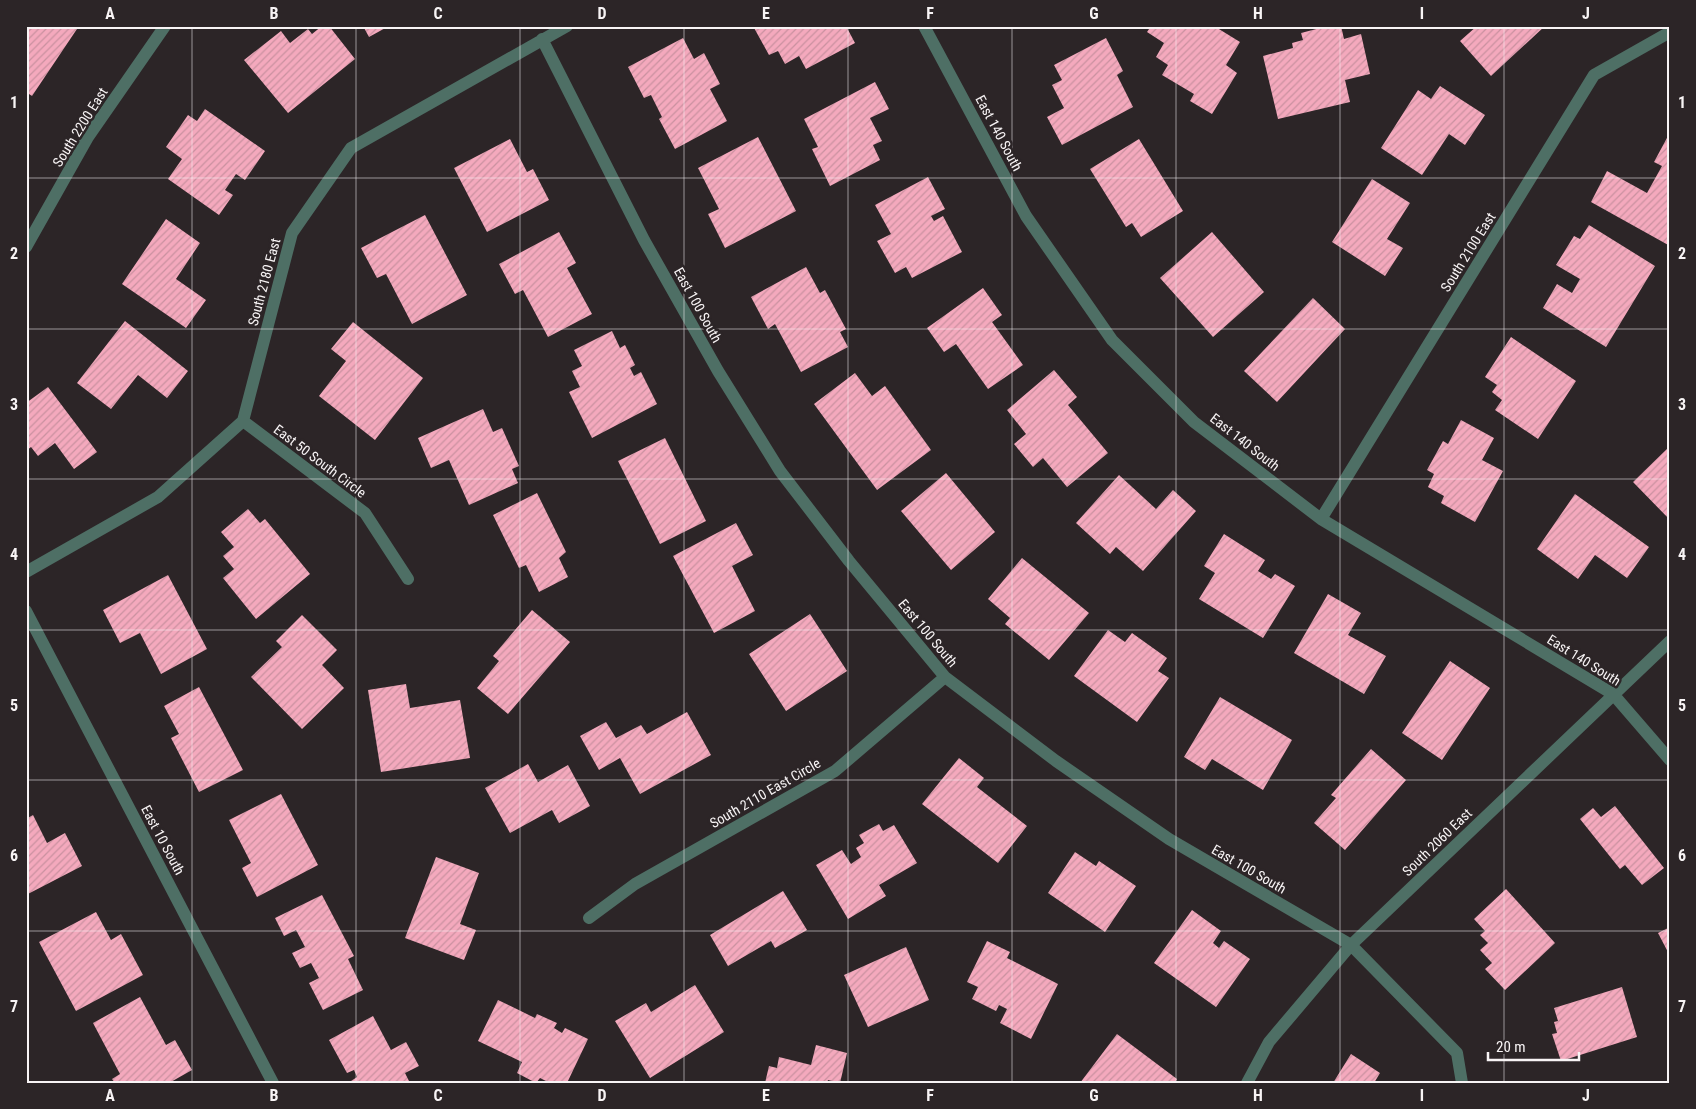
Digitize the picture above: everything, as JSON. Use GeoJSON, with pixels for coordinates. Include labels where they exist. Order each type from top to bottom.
{"type":"FeatureCollection","features":[{"type":"Feature","properties":{"kind":"street","name":"South 2200 East"},"geometry":{"type":"LineString","coordinates":[[26,247],[88,137],[165,26]]}},
{"type":"Feature","properties":{"kind":"street","name":"South 2180 East"},"geometry":{"type":"LineString","coordinates":[[242,421],[292,233],[351,148],[567,26]]}},
{"type":"Feature","properties":{"kind":"street","name":"East 140 South"},"geometry":{"type":"LineString","coordinates":[[924,26],[1026,216],[1112,340],[1194,422],[1321,519],[1613,694],[1670,760]]}},
{"type":"Feature","properties":{"kind":"street","name":"South 2100 East"},"geometry":{"type":"LineString","coordinates":[[1321,519],[1594,75],[1670,32]]}},
{"type":"Feature","properties":{"kind":"street","name":"East 100 South"},"geometry":{"type":"LineString","coordinates":[[542,39],[644,240],[718,371],[780,471],[849,561],[945,677],[1056,761],[1169,839],[1351,945],[1457,1053],[1462,1083]]}},
{"type":"Feature","properties":{"kind":"street"},"geometry":{"type":"LineString","coordinates":[[26,572],[158,497],[242,421]]}},
{"type":"Feature","properties":{"kind":"street","name":"East 50 South Circle"},"geometry":{"type":"LineString","coordinates":[[242,421],[365,513],[408,579]]}},
{"type":"Feature","properties":{"kind":"street","name":"East 10 South"},"geometry":{"type":"LineString","coordinates":[[26,611],[273,1083]]}},
{"type":"Feature","properties":{"kind":"street","name":"South 2060 East"},"geometry":{"type":"LineString","coordinates":[[1247,1083],[1269,1042],[1351,945],[1670,641]]}},
{"type":"Feature","properties":{"kind":"street","name":"South 2110 East Circle"},"geometry":{"type":"LineString","coordinates":[[589,918],[635,884],[835,771],[945,677]]}},
{"type":"Feature","properties":{"kind":"building"},"geometry":{"type":"Polygon","coordinates":[[[26,26],[79,26],[32,96],[26,92],[26,26]]]}},
{"type":"Feature","properties":{"kind":"building"},"geometry":{"type":"Polygon","coordinates":[[[322,26],[329,26],[355,59],[288,113],[244,60],[281,31],[290,43],[308,29],[312,34],[322,26]]]}},
{"type":"Feature","properties":{"kind":"building"},"geometry":{"type":"Polygon","coordinates":[[[363,26],[389,26],[369,37],[363,26]]]}},
{"type":"Feature","properties":{"kind":"building"},"geometry":{"type":"Polygon","coordinates":[[[753,26],[846,26],[855,43],[806,69],[799,56],[785,64],[778,51],[769,55],[753,26]]]}},
{"type":"Feature","properties":{"kind":"building"},"geometry":{"type":"Polygon","coordinates":[[[1151,26],[1214,26],[1240,42],[1226,65],[1237,73],[1212,114],[1190,101],[1194,94],[1162,75],[1168,65],[1156,57],[1164,43],[1147,32],[1151,26]]]}},
{"type":"Feature","properties":{"kind":"building"},"geometry":{"type":"Polygon","coordinates":[[[1328,26],[1341,26],[1344,39],[1361,34],[1370,74],[1345,80],[1350,102],[1278,119],[1263,56],[1293,48],[1292,43],[1303,40],[1301,33],[1328,26]]]}},
{"type":"Feature","properties":{"kind":"building"},"geometry":{"type":"Polygon","coordinates":[[[1477,26],[1545,26],[1491,76],[1460,41],[1477,26]]]}},
{"type":"Feature","properties":{"kind":"building"},"geometry":{"type":"Polygon","coordinates":[[[683,38],[694,59],[704,53],[720,84],[710,89],[727,121],[675,149],[659,119],[662,117],[651,95],[644,98],[628,67],[683,38]]]}},
{"type":"Feature","properties":{"kind":"building"},"geometry":{"type":"Polygon","coordinates":[[[1106,38],[1123,71],[1117,75],[1133,107],[1062,145],[1047,117],[1064,108],[1052,85],[1062,80],[1054,65],[1106,38]]]}},
{"type":"Feature","properties":{"kind":"building"},"geometry":{"type":"Polygon","coordinates":[[[875,82],[889,109],[870,118],[882,141],[873,145],[880,160],[830,186],[812,149],[818,147],[804,119],[875,82]]]}},
{"type":"Feature","properties":{"kind":"building"},"geometry":{"type":"Polygon","coordinates":[[[1440,86],[1485,115],[1465,145],[1449,134],[1422,175],[1381,148],[1418,90],[1431,99],[1440,86]]]}},
{"type":"Feature","properties":{"kind":"building"},"geometry":{"type":"Polygon","coordinates":[[[205,109],[265,151],[245,180],[236,174],[225,190],[233,195],[219,215],[168,179],[182,159],[166,147],[188,115],[197,121],[205,109]]]}},
{"type":"Feature","properties":{"kind":"building"},"geometry":{"type":"Polygon","coordinates":[[[1668,136],[1670,137],[1670,246],[1591,202],[1607,171],[1647,193],[1662,166],[1654,162],[1668,136]]]}},
{"type":"Feature","properties":{"kind":"building"},"geometry":{"type":"Polygon","coordinates":[[[758,137],[796,211],[725,248],[708,214],[719,209],[698,168],[758,137]]]}},
{"type":"Feature","properties":{"kind":"building"},"geometry":{"type":"Polygon","coordinates":[[[510,139],[527,172],[533,169],[549,200],[487,232],[454,168],[510,139]]]}},
{"type":"Feature","properties":{"kind":"building"},"geometry":{"type":"Polygon","coordinates":[[[1139,139],[1183,211],[1141,237],[1132,223],[1126,227],[1090,169],[1139,139]]]}},
{"type":"Feature","properties":{"kind":"building"},"geometry":{"type":"Polygon","coordinates":[[[928,177],[945,209],[931,216],[934,221],[943,216],[962,252],[912,278],[906,267],[895,273],[877,241],[891,234],[875,205],[928,177]]]}},
{"type":"Feature","properties":{"kind":"building"},"geometry":{"type":"Polygon","coordinates":[[[1372,179],[1410,203],[1387,239],[1403,248],[1385,276],[1332,242],[1372,179]]]}},
{"type":"Feature","properties":{"kind":"building"},"geometry":{"type":"Polygon","coordinates":[[[425,215],[467,295],[412,324],[386,274],[377,278],[361,248],[425,215]]]}},
{"type":"Feature","properties":{"kind":"building"},"geometry":{"type":"Polygon","coordinates":[[[166,219],[200,243],[176,279],[206,300],[186,328],[122,284],[166,219]]]}},
{"type":"Feature","properties":{"kind":"building"},"geometry":{"type":"Polygon","coordinates":[[[1589,225],[1655,266],[1606,347],[1543,308],[1557,284],[1572,293],[1580,279],[1556,265],[1574,236],[1580,239],[1589,225]]]}},
{"type":"Feature","properties":{"kind":"building"},"geometry":{"type":"Polygon","coordinates":[[[559,232],[576,263],[567,268],[592,314],[548,337],[523,290],[515,294],[499,264],[559,232]]]}},
{"type":"Feature","properties":{"kind":"building"},"geometry":{"type":"Polygon","coordinates":[[[1212,232],[1264,292],[1213,337],[1160,278],[1212,232]]]}},
{"type":"Feature","properties":{"kind":"building"},"geometry":{"type":"Polygon","coordinates":[[[806,267],[820,293],[825,290],[846,329],[840,332],[848,347],[801,372],[775,324],[768,329],[751,297],[806,267]]]}},
{"type":"Feature","properties":{"kind":"building"},"geometry":{"type":"Polygon","coordinates":[[[983,288],[1002,315],[992,322],[1023,365],[988,389],[956,344],[944,352],[927,328],[983,288]]]}},
{"type":"Feature","properties":{"kind":"building"},"geometry":{"type":"Polygon","coordinates":[[[1313,298],[1345,329],[1277,402],[1244,371],[1313,298]]]}},
{"type":"Feature","properties":{"kind":"building"},"geometry":{"type":"Polygon","coordinates":[[[125,321],[188,371],[167,398],[138,375],[111,409],[77,383],[125,321]]]}},
{"type":"Feature","properties":{"kind":"building"},"geometry":{"type":"Polygon","coordinates":[[[353,322],[423,378],[375,440],[319,396],[346,361],[331,349],[353,322]]]}},
{"type":"Feature","properties":{"kind":"building"},"geometry":{"type":"Polygon","coordinates":[[[612,331],[620,348],[625,345],[635,365],[630,368],[634,376],[641,372],[657,404],[592,438],[569,392],[580,387],[572,371],[582,366],[574,350],[612,331]]]}},
{"type":"Feature","properties":{"kind":"building"},"geometry":{"type":"Polygon","coordinates":[[[1511,337],[1576,381],[1538,439],[1495,410],[1502,400],[1492,392],[1497,385],[1485,377],[1511,337]]]}},
{"type":"Feature","properties":{"kind":"building"},"geometry":{"type":"Polygon","coordinates":[[[1054,370],[1077,397],[1068,405],[1108,453],[1067,487],[1043,458],[1033,467],[1014,444],[1026,434],[1007,410],[1054,370]]]}},
{"type":"Feature","properties":{"kind":"building"},"geometry":{"type":"Polygon","coordinates":[[[855,373],[872,396],[885,386],[931,450],[877,490],[814,404],[855,373]]]}},
{"type":"Feature","properties":{"kind":"building"},"geometry":{"type":"Polygon","coordinates":[[[48,387],[97,452],[74,469],[55,443],[38,456],[31,447],[26,451],[26,403],[48,387]]]}},
{"type":"Feature","properties":{"kind":"building"},"geometry":{"type":"Polygon","coordinates":[[[483,409],[493,432],[502,428],[519,466],[512,469],[518,483],[469,505],[449,460],[431,468],[418,438],[483,409]]]}},
{"type":"Feature","properties":{"kind":"building"},"geometry":{"type":"Polygon","coordinates":[[[1461,420],[1494,438],[1482,460],[1503,471],[1475,522],[1441,503],[1444,496],[1428,487],[1434,474],[1427,470],[1443,441],[1448,444],[1461,420]]]}},
{"type":"Feature","properties":{"kind":"building"},"geometry":{"type":"Polygon","coordinates":[[[665,438],[706,521],[660,544],[618,461],[665,438]]]}},
{"type":"Feature","properties":{"kind":"building"},"geometry":{"type":"Polygon","coordinates":[[[1670,446],[1670,520],[1633,482],[1670,446]]]}},
{"type":"Feature","properties":{"kind":"building"},"geometry":{"type":"Polygon","coordinates":[[[946,473],[995,532],[951,570],[901,511],[946,473]]]}},
{"type":"Feature","properties":{"kind":"building"},"geometry":{"type":"Polygon","coordinates":[[[1119,475],[1156,509],[1173,490],[1196,511],[1143,571],[1116,547],[1110,554],[1076,523],[1119,475]]]}},
{"type":"Feature","properties":{"kind":"building"},"geometry":{"type":"Polygon","coordinates":[[[537,493],[566,552],[559,558],[568,577],[539,592],[526,565],[519,568],[493,515],[537,493]]]}},
{"type":"Feature","properties":{"kind":"building"},"geometry":{"type":"Polygon","coordinates":[[[1575,494],[1649,547],[1627,578],[1595,555],[1578,579],[1537,549],[1575,494]]]}},
{"type":"Feature","properties":{"kind":"building"},"geometry":{"type":"Polygon","coordinates":[[[248,509],[260,523],[265,519],[310,574],[256,619],[223,578],[234,569],[223,556],[234,547],[221,532],[248,509]]]}},
{"type":"Feature","properties":{"kind":"building"},"geometry":{"type":"Polygon","coordinates":[[[736,523],[753,555],[732,566],[755,611],[714,633],[673,556],[736,523]]]}},
{"type":"Feature","properties":{"kind":"building"},"geometry":{"type":"Polygon","coordinates":[[[1224,534],[1265,560],[1258,571],[1271,579],[1275,574],[1295,586],[1263,638],[1199,599],[1215,573],[1204,566],[1224,534]]]}},
{"type":"Feature","properties":{"kind":"building"},"geometry":{"type":"Polygon","coordinates":[[[1022,558],[1089,613],[1049,660],[1005,624],[1010,618],[988,599],[1022,558]]]}},
{"type":"Feature","properties":{"kind":"building"},"geometry":{"type":"Polygon","coordinates":[[[168,575],[207,649],[161,674],[140,633],[120,643],[103,610],[168,575]]]}},
{"type":"Feature","properties":{"kind":"building"},"geometry":{"type":"Polygon","coordinates":[[[1328,594],[1361,613],[1348,635],[1386,656],[1364,694],[1294,653],[1328,594]]]}},
{"type":"Feature","properties":{"kind":"building"},"geometry":{"type":"Polygon","coordinates":[[[532,610],[570,642],[508,714],[477,688],[499,661],[493,656],[532,610]]]}},
{"type":"Feature","properties":{"kind":"building"},"geometry":{"type":"Polygon","coordinates":[[[810,614],[847,671],[786,711],[749,654],[810,614]]]}},
{"type":"Feature","properties":{"kind":"building"},"geometry":{"type":"Polygon","coordinates":[[[302,615],[337,650],[322,665],[344,688],[302,729],[251,677],[282,647],[276,641],[302,615]]]}},
{"type":"Feature","properties":{"kind":"building"},"geometry":{"type":"Polygon","coordinates":[[[1108,630],[1125,642],[1132,633],[1167,658],[1158,671],[1169,678],[1137,722],[1074,676],[1108,630]]]}},
{"type":"Feature","properties":{"kind":"building"},"geometry":{"type":"Polygon","coordinates":[[[1450,661],[1490,688],[1442,760],[1402,733],[1450,661]]]}},
{"type":"Feature","properties":{"kind":"building"},"geometry":{"type":"Polygon","coordinates":[[[406,684],[410,708],[460,700],[470,758],[381,772],[368,690],[406,684]]]}},
{"type":"Feature","properties":{"kind":"building"},"geometry":{"type":"Polygon","coordinates":[[[199,687],[243,770],[199,792],[171,738],[179,734],[164,706],[199,687]]]}},
{"type":"Feature","properties":{"kind":"building"},"geometry":{"type":"Polygon","coordinates":[[[1220,697],[1292,740],[1263,790],[1212,759],[1205,770],[1184,757],[1220,697]]]}},
{"type":"Feature","properties":{"kind":"building"},"geometry":{"type":"Polygon","coordinates":[[[687,712],[711,755],[640,794],[620,758],[599,770],[580,736],[606,722],[616,738],[641,725],[647,734],[687,712]]]}},
{"type":"Feature","properties":{"kind":"building"},"geometry":{"type":"Polygon","coordinates":[[[1371,749],[1406,780],[1345,850],[1314,823],[1336,798],[1331,795],[1371,749]]]}},
{"type":"Feature","properties":{"kind":"building"},"geometry":{"type":"Polygon","coordinates":[[[959,758],[984,778],[977,787],[1027,826],[998,863],[922,804],[959,758]]]}},
{"type":"Feature","properties":{"kind":"building"},"geometry":{"type":"Polygon","coordinates":[[[528,764],[538,782],[568,765],[590,806],[559,823],[552,810],[510,833],[485,788],[528,764]]]}},
{"type":"Feature","properties":{"kind":"building"},"geometry":{"type":"Polygon","coordinates":[[[281,794],[318,865],[257,897],[242,868],[251,863],[229,820],[281,794]]]}},
{"type":"Feature","properties":{"kind":"building"},"geometry":{"type":"Polygon","coordinates":[[[1615,806],[1664,868],[1642,885],[1625,865],[1620,869],[1580,819],[1593,808],[1601,817],[1615,806]]]}},
{"type":"Feature","properties":{"kind":"building"},"geometry":{"type":"Polygon","coordinates":[[[33,815],[47,843],[65,833],[82,866],[26,895],[26,819],[33,815]]]}},
{"type":"Feature","properties":{"kind":"building"},"geometry":{"type":"Polygon","coordinates":[[[879,824],[883,831],[894,825],[917,863],[879,885],[886,896],[848,919],[816,865],[842,850],[851,864],[861,857],[856,848],[864,843],[859,835],[879,824]]]}},
{"type":"Feature","properties":{"kind":"building"},"geometry":{"type":"Polygon","coordinates":[[[1075,852],[1096,866],[1099,861],[1136,886],[1105,932],[1048,893],[1075,852]]]}},
{"type":"Feature","properties":{"kind":"building"},"geometry":{"type":"Polygon","coordinates":[[[436,857],[479,873],[460,924],[476,930],[464,960],[405,938],[436,857]]]}},
{"type":"Feature","properties":{"kind":"building"},"geometry":{"type":"Polygon","coordinates":[[[1506,889],[1555,943],[1505,990],[1485,969],[1492,963],[1480,950],[1488,943],[1480,935],[1485,931],[1474,919],[1506,889]]]}},
{"type":"Feature","properties":{"kind":"building"},"geometry":{"type":"Polygon","coordinates":[[[783,891],[807,930],[775,948],[771,941],[728,966],[710,935],[783,891]]]}},
{"type":"Feature","properties":{"kind":"building"},"geometry":{"type":"Polygon","coordinates":[[[322,895],[354,956],[348,959],[363,990],[323,1010],[309,983],[319,978],[311,963],[300,968],[292,953],[305,947],[296,930],[284,936],[275,918],[322,895]]]}},
{"type":"Feature","properties":{"kind":"building"},"geometry":{"type":"Polygon","coordinates":[[[1192,910],[1221,931],[1213,943],[1219,948],[1224,941],[1250,959],[1216,1007],[1154,963],[1192,910]]]}},
{"type":"Feature","properties":{"kind":"building"},"geometry":{"type":"Polygon","coordinates":[[[96,912],[111,940],[121,934],[143,975],[76,1011],[39,942],[96,912]]]}},
{"type":"Feature","properties":{"kind":"building"},"geometry":{"type":"Polygon","coordinates":[[[1670,927],[1670,956],[1658,933],[1670,927]]]}},
{"type":"Feature","properties":{"kind":"building"},"geometry":{"type":"Polygon","coordinates":[[[987,941],[1010,952],[1007,958],[1058,984],[1031,1039],[1000,1023],[1007,1009],[999,1005],[996,1011],[972,999],[978,987],[967,982],[987,941]]]}},
{"type":"Feature","properties":{"kind":"building"},"geometry":{"type":"Polygon","coordinates":[[[906,947],[929,1000],[868,1027],[844,975],[906,947]]]}},
{"type":"Feature","properties":{"kind":"building"},"geometry":{"type":"Polygon","coordinates":[[[695,985],[724,1032],[650,1078],[615,1021],[646,1003],[651,1012],[695,985]]]}},
{"type":"Feature","properties":{"kind":"building"},"geometry":{"type":"Polygon","coordinates":[[[1622,987],[1637,1037],[1561,1061],[1552,1034],[1557,1033],[1554,1022],[1558,1021],[1554,1008],[1622,987]]]}},
{"type":"Feature","properties":{"kind":"building"},"geometry":{"type":"Polygon","coordinates":[[[140,997],[166,1045],[175,1040],[192,1070],[169,1083],[115,1083],[112,1079],[120,1074],[93,1023],[140,997]]]}},
{"type":"Feature","properties":{"kind":"building"},"geometry":{"type":"Polygon","coordinates":[[[498,1000],[535,1018],[537,1014],[557,1023],[554,1028],[562,1033],[565,1028],[588,1039],[567,1083],[550,1083],[540,1078],[536,1083],[517,1073],[522,1062],[478,1041],[498,1000]]]}},
{"type":"Feature","properties":{"kind":"building"},"geometry":{"type":"Polygon","coordinates":[[[373,1016],[391,1050],[406,1042],[419,1066],[405,1073],[410,1083],[348,1083],[357,1077],[354,1070],[347,1073],[329,1040],[373,1016]]]}},
{"type":"Feature","properties":{"kind":"building"},"geometry":{"type":"Polygon","coordinates":[[[1117,1034],[1177,1079],[1175,1083],[1080,1083],[1117,1034]]]}},
{"type":"Feature","properties":{"kind":"building"},"geometry":{"type":"Polygon","coordinates":[[[816,1045],[847,1053],[840,1083],[828,1080],[827,1083],[765,1083],[769,1066],[777,1068],[779,1057],[811,1065],[816,1045]]]}},
{"type":"Feature","properties":{"kind":"building"},"geometry":{"type":"Polygon","coordinates":[[[1351,1054],[1380,1073],[1374,1083],[1333,1083],[1351,1054]]]}}]}
